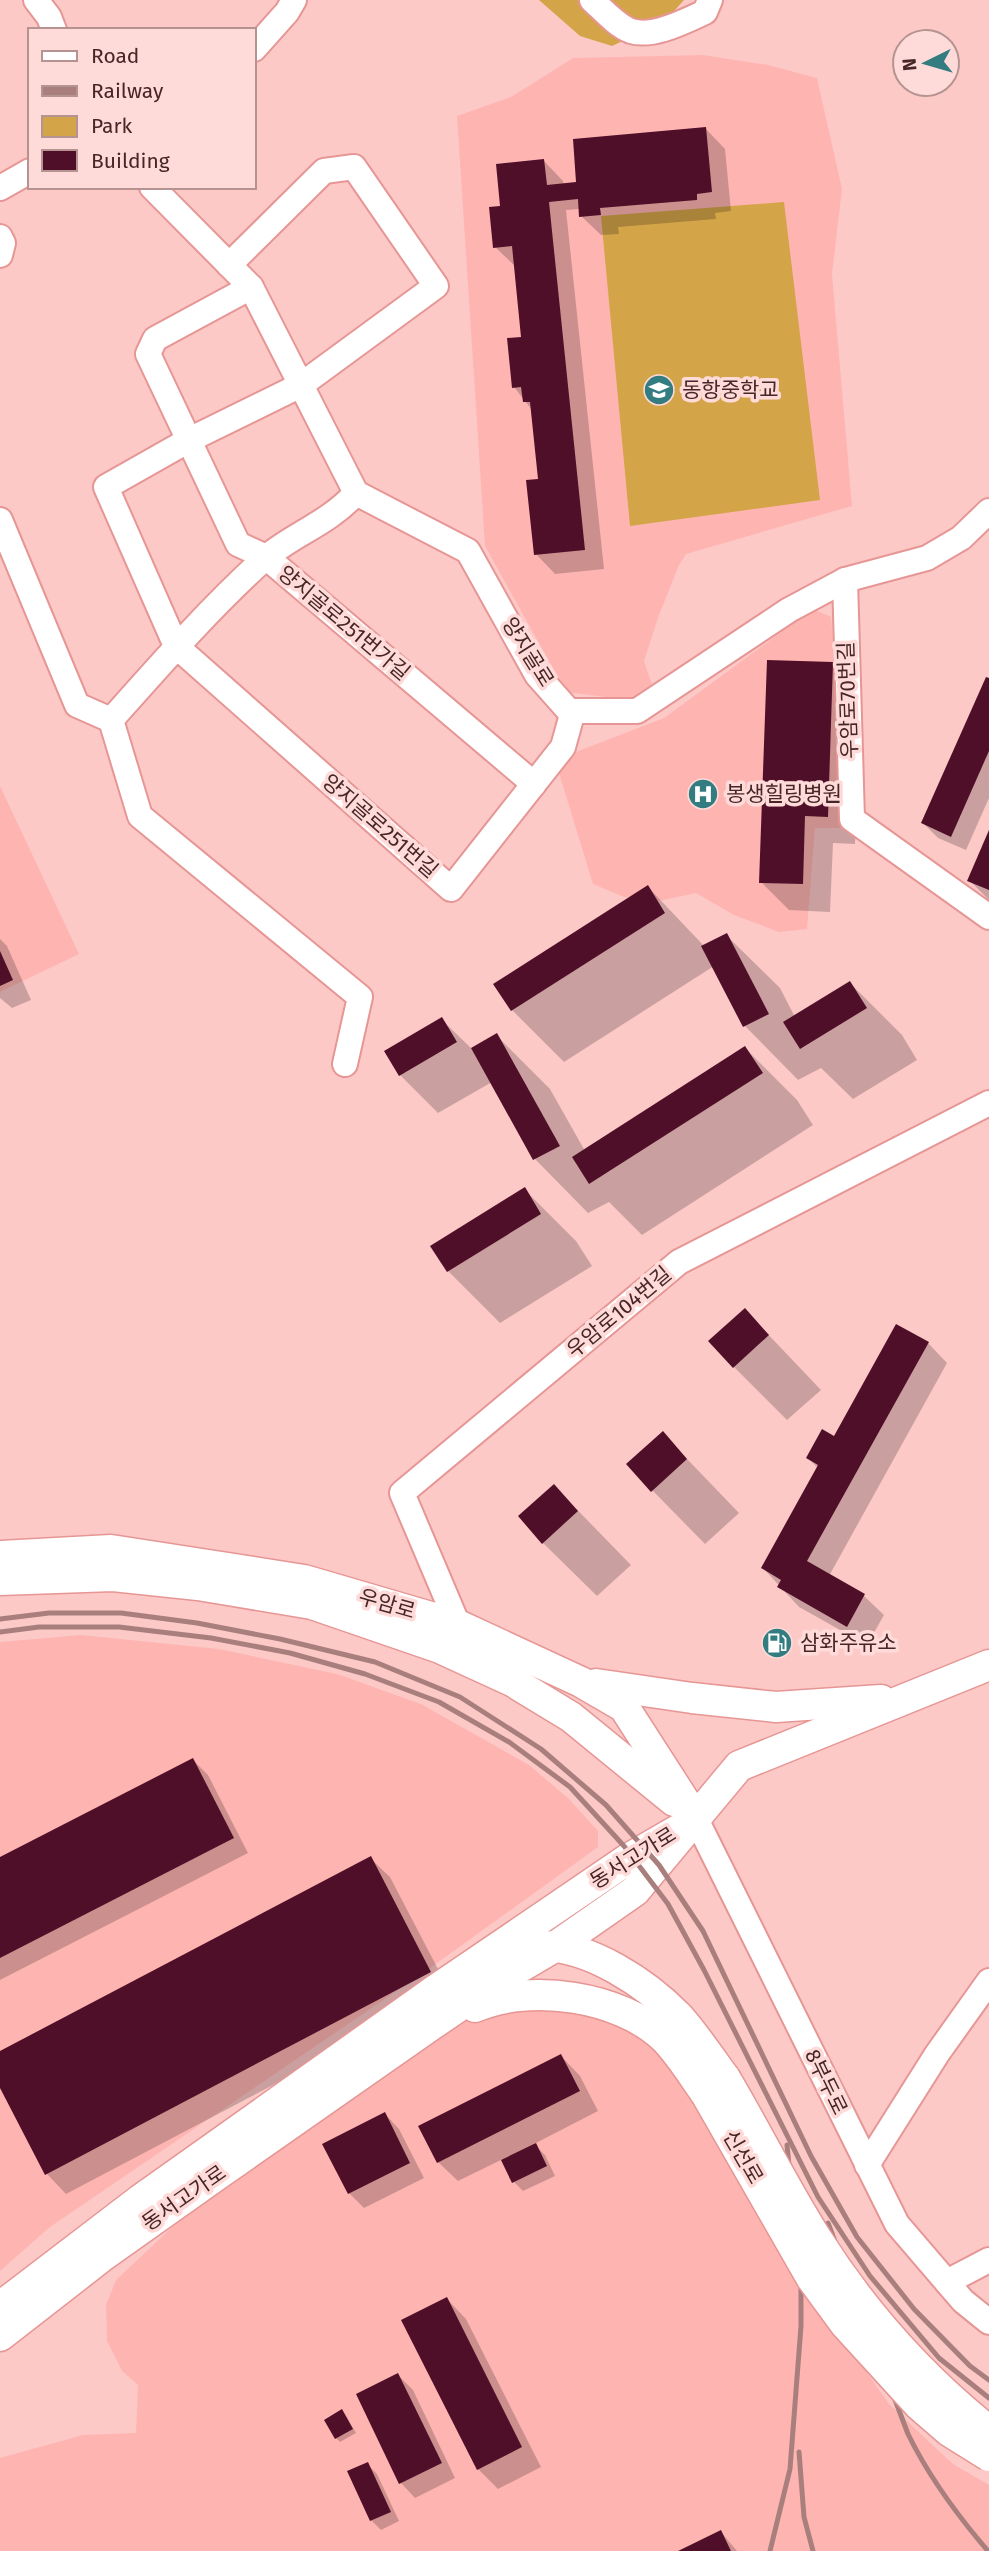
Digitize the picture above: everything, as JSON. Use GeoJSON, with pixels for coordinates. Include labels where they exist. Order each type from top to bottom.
{"type":"FeatureCollection","features":[{"type":"Feature","properties":{"kind":"main road","name":"우암로"},"geometry":{"type":"LineString","coordinates":[[0,1556],[111,1550],[304,1580],[458,1625],[581,1682],[624,1707],[696,1819]]}},
{"type":"Feature","properties":{"kind":"main road","name":"우암로"},"geometry":{"type":"LineString","coordinates":[[0,1580],[113,1576],[198,1585],[312,1604],[440,1648],[512,1681],[571,1717],[696,1819]]}},
{"type":"Feature","properties":{"kind":"main road"},"geometry":{"type":"LineString","coordinates":[[696,1819],[739,1766],[989,1665]]}},
{"type":"Feature","properties":{"kind":"main road"},"geometry":{"type":"LineString","coordinates":[[581,1682],[776,1707],[906,1698]]}},
{"type":"Feature","properties":{"kind":"main road","name":"동서고가로"},"geometry":{"type":"LineString","coordinates":[[0,2336],[104,2255],[430,2026],[490,1985],[556,1946],[635,1891],[696,1819]]}},
{"type":"Feature","properties":{"kind":"main road","name":"동서고가로"},"geometry":{"type":"LineString","coordinates":[[0,2307],[140,2200],[500,1946],[628,1859],[696,1819]]}},
{"type":"Feature","properties":{"kind":"main road","name":"신선로"},"geometry":{"type":"LineString","coordinates":[[500,1946],[556,1946],[581,1952],[611,1966],[646,1989],[678,2017],[716,2086],[812,2280],[845,2324],[919,2405],[949,2431],[989,2456]]}},
{"type":"Feature","properties":{"kind":"main road","name":"신선로"},"geometry":{"type":"LineString","coordinates":[[430,2026],[490,2000],[524,1994],[576,1997],[612,2008],[664,2038],[716,2086],[842,2276],[907,2354],[950,2400],[989,2431]]}},
{"type":"Feature","properties":{"kind":"street"},"geometry":{"type":"LineString","coordinates":[[36,0],[49,17],[53,28]]}},
{"type":"Feature","properties":{"kind":"street"},"geometry":{"type":"LineString","coordinates":[[256,47],[287,12],[294,0]]}},
{"type":"Feature","properties":{"kind":"street"},"geometry":{"type":"LineString","coordinates":[[592,0],[610,17],[631,31],[660,31],[705,12],[710,0]]}},
{"type":"Feature","properties":{"kind":"street"},"geometry":{"type":"LineString","coordinates":[[189,439],[301,385],[436,286],[354,167],[324,171],[229,265]]}},
{"type":"Feature","properties":{"kind":"street"},"geometry":{"type":"LineString","coordinates":[[0,188],[28,172]]}},
{"type":"Feature","properties":{"kind":"street"},"geometry":{"type":"LineString","coordinates":[[111,720],[176,646],[266,557],[341,509],[356,493],[251,287],[154,189]]}},
{"type":"Feature","properties":{"kind":"street"},"geometry":{"type":"LineString","coordinates":[[0,237],[3,243],[0,255]]}},
{"type":"Feature","properties":{"kind":"street","name":"양지골로251번가길"},"geometry":{"type":"LineString","coordinates":[[251,287],[155,340],[148,354],[238,544],[266,557],[534,784]]}},
{"type":"Feature","properties":{"kind":"street","name":"양지골로251번길"},"geometry":{"type":"LineString","coordinates":[[189,439],[106,487],[176,646],[451,889],[563,747],[573,710]]}},
{"type":"Feature","properties":{"kind":"street","name":"양지골로"},"geometry":{"type":"LineString","coordinates":[[356,493],[468,551],[537,675],[569,711],[573,710]]}},
{"type":"Feature","properties":{"kind":"street"},"geometry":{"type":"LineString","coordinates":[[573,710],[637,710],[789,610],[845,580],[926,558],[961,538],[989,511]]}},
{"type":"Feature","properties":{"kind":"street"},"geometry":{"type":"LineString","coordinates":[[0,520],[77,705],[111,720],[140,816],[360,997],[345,1063]]}},
{"type":"Feature","properties":{"kind":"street","name":"우암로70번길"},"geometry":{"type":"LineString","coordinates":[[845,580],[852,819],[989,917]]}},
{"type":"Feature","properties":{"kind":"street","name":"우암로104번길"},"geometry":{"type":"LineString","coordinates":[[458,1625],[402,1493],[679,1262],[989,1103]]}},
{"type":"Feature","properties":{"kind":"street","name":"8부두로"},"geometry":{"type":"LineString","coordinates":[[696,1819],[897,2224],[963,2301],[989,2322]]}},
{"type":"Feature","properties":{"kind":"street"},"geometry":{"type":"LineString","coordinates":[[867,2165],[937,2054],[989,1981]]}},
{"type":"Feature","properties":{"kind":"street"},"geometry":{"type":"LineString","coordinates":[[947,2282],[989,2260]]}},
{"type":"Feature","properties":{"kind":"shaded area","name":"동항중학교"},"geometry":{"type":"Polygon","coordinates":[[[703,55],[768,65],[817,78],[842,189],[832,274],[852,506],[686,554],[659,615],[644,661],[653,688],[637,701],[566,692],[485,546],[457,116],[511,97],[573,58],[703,55]]]}},
{"type":"Feature","properties":{"kind":"shaded area","name":"봉생힐링병원"},"geometry":{"type":"Polygon","coordinates":[[[813,609],[831,617],[839,711],[840,828],[815,828],[807,929],[779,932],[734,915],[696,893],[659,901],[624,897],[593,884],[555,760],[664,718],[813,609]]]}},
{"type":"Feature","properties":{"kind":"shaded area"},"geometry":{"type":"Polygon","coordinates":[[[0,786],[79,954],[0,992],[0,786]]]}},
{"type":"Feature","properties":{"kind":"shaded area"},"geometry":{"type":"Polygon","coordinates":[[[81,1635],[219,1649],[337,1674],[421,1704],[529,1765],[569,1799],[598,1831],[598,1847],[426,1971],[50,2227],[0,2271],[0,1642],[81,1635]]]}},
{"type":"Feature","properties":{"kind":"shaded area"},"geometry":{"type":"Polygon","coordinates":[[[512,1999],[612,2018],[671,2059],[792,2266],[889,2404],[953,2464],[989,2485],[989,2551],[0,2551],[0,2458],[83,2435],[136,2433],[138,2385],[122,2371],[107,2341],[106,2305],[116,2280],[201,2200],[461,2016],[512,1999]]]}},
{"type":"Feature","properties":{"kind":"green space"},"geometry":{"type":"Polygon","coordinates":[[[539,0],[684,0],[666,20],[612,46],[580,36],[539,0]]]}},
{"type":"Feature","properties":{"kind":"green space"},"geometry":{"type":"Polygon","coordinates":[[[784,202],[820,500],[630,526],[601,216],[784,202]]]}},
{"type":"Feature","properties":{"kind":"building"},"geometry":{"type":"Polygon","coordinates":[[[706,127],[712,192],[697,194],[697,200],[600,208],[601,215],[579,217],[578,199],[549,202],[585,550],[534,555],[526,480],[538,479],[530,402],[523,402],[521,387],[512,388],[507,338],[521,337],[512,246],[493,248],[489,207],[500,206],[496,164],[544,159],[547,185],[576,182],[573,139],[706,127]]]}},
{"type":"Feature","properties":{"kind":"building"},"geometry":{"type":"Polygon","coordinates":[[[767,660],[833,662],[828,817],[805,816],[803,884],[759,883],[767,660]]]}},
{"type":"Feature","properties":{"kind":"building"},"geometry":{"type":"Polygon","coordinates":[[[986,677],[989,678],[989,751],[951,837],[921,823],[986,677]]]}},
{"type":"Feature","properties":{"kind":"building"},"geometry":{"type":"Polygon","coordinates":[[[989,830],[989,890],[967,881],[989,830]]]}},
{"type":"Feature","properties":{"kind":"building"},"geometry":{"type":"Polygon","coordinates":[[[648,885],[665,913],[511,1011],[493,984],[648,885]]]}},
{"type":"Feature","properties":{"kind":"building"},"geometry":{"type":"Polygon","coordinates":[[[727,933],[769,1014],[743,1027],[701,946],[727,933]]]}},
{"type":"Feature","properties":{"kind":"building"},"geometry":{"type":"Polygon","coordinates":[[[0,951],[13,980],[0,986],[0,951]]]}},
{"type":"Feature","properties":{"kind":"building"},"geometry":{"type":"Polygon","coordinates":[[[850,981],[867,1008],[800,1049],[783,1022],[850,981]]]}},
{"type":"Feature","properties":{"kind":"building"},"geometry":{"type":"Polygon","coordinates":[[[442,1017],[457,1042],[399,1076],[384,1051],[442,1017]]]}},
{"type":"Feature","properties":{"kind":"building"},"geometry":{"type":"Polygon","coordinates":[[[497,1033],[560,1146],[533,1160],[471,1048],[497,1033]]]}},
{"type":"Feature","properties":{"kind":"building"},"geometry":{"type":"Polygon","coordinates":[[[745,1046],[763,1073],[589,1184],[572,1157],[745,1046]]]}},
{"type":"Feature","properties":{"kind":"building"},"geometry":{"type":"Polygon","coordinates":[[[525,1187],[541,1214],[447,1272],[430,1246],[525,1187]]]}},
{"type":"Feature","properties":{"kind":"building"},"geometry":{"type":"Polygon","coordinates":[[[745,1308],[769,1335],[733,1368],[708,1341],[745,1308]]]}},
{"type":"Feature","properties":{"kind":"building"},"geometry":{"type":"Polygon","coordinates":[[[896,1324],[929,1342],[807,1561],[865,1594],[847,1627],[777,1587],[781,1580],[761,1568],[818,1465],[806,1458],[822,1429],[834,1436],[896,1324]]]}},
{"type":"Feature","properties":{"kind":"building"},"geometry":{"type":"Polygon","coordinates":[[[663,1431],[687,1459],[651,1492],[626,1464],[663,1431]]]}},
{"type":"Feature","properties":{"kind":"building"},"geometry":{"type":"Polygon","coordinates":[[[554,1484],[578,1511],[542,1544],[518,1516],[554,1484]]]}},
{"type":"Feature","properties":{"kind":"building"},"geometry":{"type":"Polygon","coordinates":[[[193,1758],[234,1838],[0,1958],[0,1857],[193,1758]]]}},
{"type":"Feature","properties":{"kind":"building"},"geometry":{"type":"Polygon","coordinates":[[[371,1856],[431,1972],[45,2175],[0,2088],[0,2051],[371,1856]]]}},
{"type":"Feature","properties":{"kind":"building"},"geometry":{"type":"Polygon","coordinates":[[[561,2054],[580,2091],[437,2163],[418,2126],[561,2054]]]}},
{"type":"Feature","properties":{"kind":"building"},"geometry":{"type":"Polygon","coordinates":[[[385,2112],[410,2163],[348,2194],[322,2144],[385,2112]]]}},
{"type":"Feature","properties":{"kind":"building"},"geometry":{"type":"Polygon","coordinates":[[[536,2143],[547,2166],[512,2183],[501,2160],[536,2143]]]}},
{"type":"Feature","properties":{"kind":"building"},"geometry":{"type":"Polygon","coordinates":[[[447,2297],[522,2447],[477,2470],[401,2320],[447,2297]]]}},
{"type":"Feature","properties":{"kind":"building"},"geometry":{"type":"Polygon","coordinates":[[[398,2373],[442,2463],[399,2484],[356,2394],[398,2373]]]}},
{"type":"Feature","properties":{"kind":"building"},"geometry":{"type":"Polygon","coordinates":[[[342,2409],[353,2429],[335,2439],[324,2420],[342,2409]]]}},
{"type":"Feature","properties":{"kind":"building"},"geometry":{"type":"Polygon","coordinates":[[[368,2462],[391,2512],[370,2521],[347,2471],[368,2462]]]}},
{"type":"Feature","properties":{"kind":"building"},"geometry":{"type":"Polygon","coordinates":[[[721,2530],[731,2551],[678,2551],[721,2530]]]}},
{"type":"Feature","properties":{"kind":"railway"},"geometry":{"type":"LineString","coordinates":[[0,1619],[49,1613],[121,1613],[197,1623],[280,1639],[375,1662],[460,1697],[541,1749],[606,1805],[659,1865],[703,1931],[811,2156],[857,2237],[914,2309],[970,2366],[989,2380]]}},
{"type":"Feature","properties":{"kind":"railway"},"geometry":{"type":"LineString","coordinates":[[0,1632],[39,1627],[119,1627],[211,1638],[290,1653],[365,1674],[439,1702],[509,1742],[570,1787],[624,1846],[668,1904],[818,2197],[870,2276],[939,2358],[989,2398]]}},
{"type":"Feature","properties":{"kind":"railway"},"geometry":{"type":"LineString","coordinates":[[770,2551],[790,2469],[801,2326],[801,2289],[787,2145]]}},
{"type":"Feature","properties":{"kind":"railway"},"geometry":{"type":"LineString","coordinates":[[828,2223],[908,2434],[944,2495],[988,2551]]}},
{"type":"Feature","properties":{"kind":"railway"},"geometry":{"type":"LineString","coordinates":[[799,2452],[804,2517],[813,2551]]}},
{"type":"Feature","properties":{"kind":"place","name":"동항중학교"},"geometry":{"type":"Point","coordinates":[659,390]}},
{"type":"Feature","properties":{"kind":"place","name":"봉생힐링병원"},"geometry":{"type":"Point","coordinates":[703,794]}},
{"type":"Feature","properties":{"kind":"place","name":"삼화주유소"},"geometry":{"type":"Point","coordinates":[777,1643]}}]}
